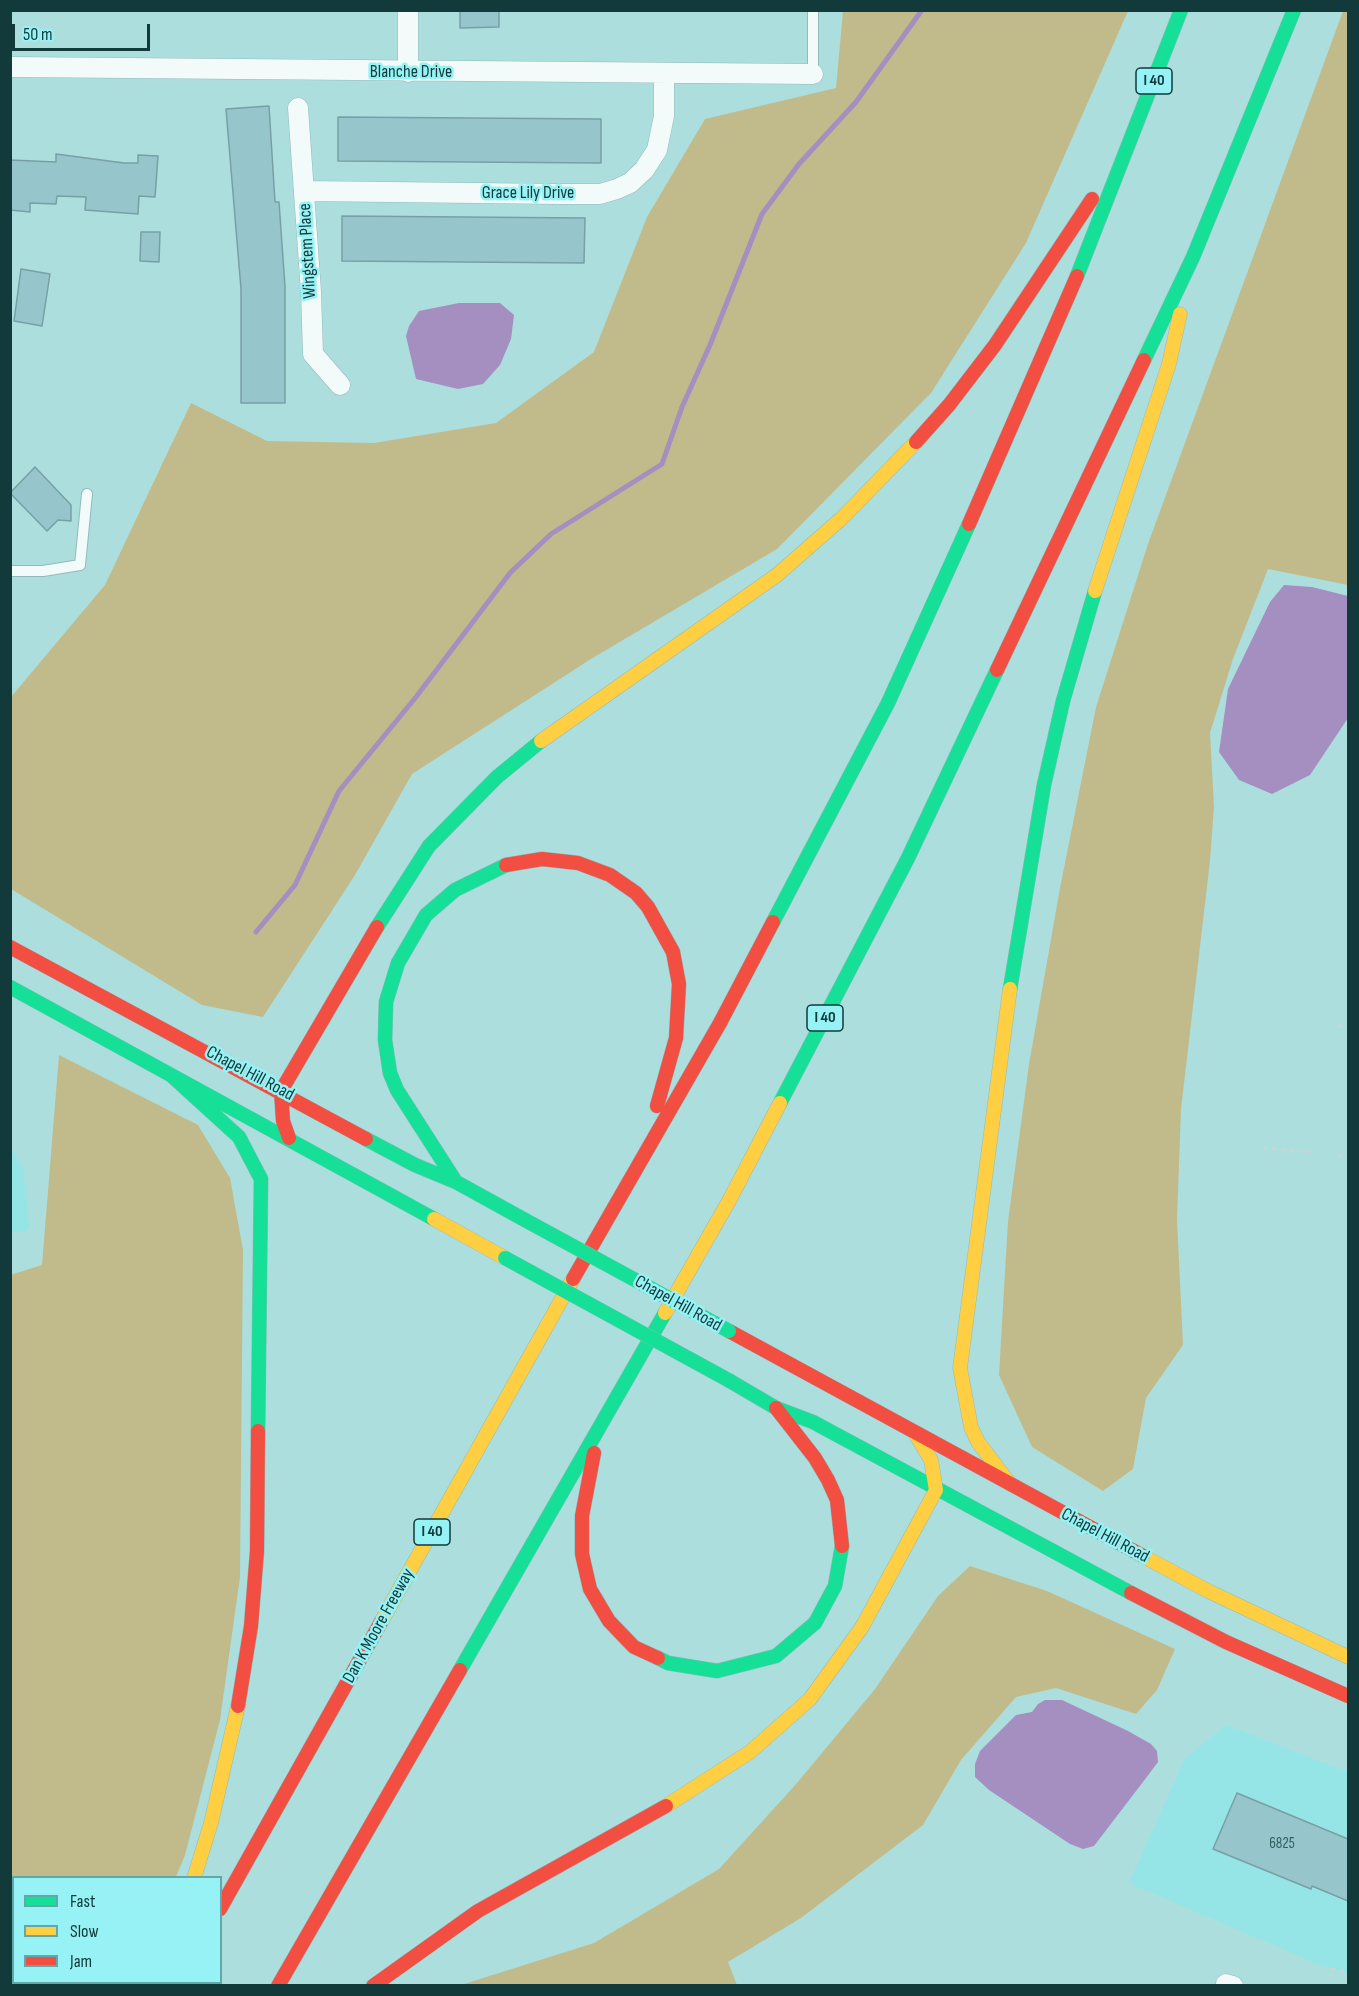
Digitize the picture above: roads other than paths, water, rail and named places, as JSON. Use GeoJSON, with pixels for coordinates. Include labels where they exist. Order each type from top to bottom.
{"type":"FeatureCollection","features":[{"type":"Feature","properties":{"kind":"main road","name":"I 40"},"geometry":{"type":"LineString","coordinates":[[644,1155],[720,1023],[888,703],[1060,320],[1182,10]]}},
{"type":"Feature","properties":{"kind":"main road","name":"I 40"},"geometry":{"type":"LineString","coordinates":[[278,1986],[481,1629],[598,1432],[730,1198],[908,858],[1192,257],[1294,10]]}},
{"type":"Feature","properties":{"kind":"main road"},"geometry":{"type":"LineString","coordinates":[[289,1138],[283,1121],[281,1091],[401,886],[429,846],[497,777],[540,742],[777,575],[842,518],[897,463],[941,413],[995,345],[1125,150]]}},
{"type":"Feature","properties":{"kind":"main road"},"geometry":{"type":"LineString","coordinates":[[1010,1484],[978,1442],[971,1427],[960,1368],[1015,952],[1030,858],[1063,701],[1105,555],[1169,364],[1192,257]]}},
{"type":"Feature","properties":{"kind":"main road"},"geometry":{"type":"LineString","coordinates":[[456,1182],[397,1090],[390,1073],[385,1040],[387,1002],[398,963],[415,930],[426,915],[440,902],[474,879],[508,864],[524,861],[561,860],[610,875],[636,893],[648,907],[673,952],[679,984],[679,1018],[670,1062],[644,1155]]}},
{"type":"Feature","properties":{"kind":"main road","name":"Chapel Hill Road"},"geometry":{"type":"LineString","coordinates":[[10,947],[415,1165],[456,1182],[916,1435],[1208,1591],[1348,1657]]}},
{"type":"Feature","properties":{"kind":"main road"},"geometry":{"type":"LineString","coordinates":[[10,987],[776,1407],[813,1422],[936,1490],[1226,1642],[1348,1696]]}},
{"type":"Feature","properties":{"kind":"main road"},"geometry":{"type":"LineString","coordinates":[[172,1076],[239,1137],[261,1179],[258,1551],[251,1626],[232,1740],[195,1876]]}},
{"type":"Feature","properties":{"kind":"main road","name":"Dan K Moore Freeway"},"geometry":{"type":"LineString","coordinates":[[222,1905],[644,1155]]}},
{"type":"Feature","properties":{"kind":"main road"},"geometry":{"type":"LineString","coordinates":[[598,1432],[581,1533],[585,1572],[600,1608],[621,1635],[652,1657],[684,1668],[727,1670],[776,1656],[797,1641],[815,1623],[826,1605],[841,1564],[843,1540],[837,1500],[816,1458],[776,1407]]}},
{"type":"Feature","properties":{"kind":"main road"},"geometry":{"type":"LineString","coordinates":[[373,1986],[478,1911],[721,1773],[787,1721],[828,1676],[862,1627],[936,1490],[931,1460],[916,1435]]}},
{"type":"Feature","properties":{"kind":"street"},"geometry":{"type":"LineString","coordinates":[[408,10],[408,72]]}},
{"type":"Feature","properties":{"kind":"street","name":"Blanche Drive"},"geometry":{"type":"LineString","coordinates":[[10,67],[813,74]]}},
{"type":"Feature","properties":{"kind":"street","name":"Grace Lily Drive"},"geometry":{"type":"LineString","coordinates":[[305,191],[600,194],[617,189],[630,183],[644,170],[657,150],[664,116],[664,74]]}},
{"type":"Feature","properties":{"kind":"street","name":"Wingstem Place"},"geometry":{"type":"LineString","coordinates":[[298,108],[305,191],[313,354],[340,385]]}},
{"type":"Feature","properties":{"kind":"lane"},"geometry":{"type":"LineString","coordinates":[[813,10],[813,74]]}},
{"type":"Feature","properties":{"kind":"lane"},"geometry":{"type":"LineString","coordinates":[[10,571],[43,571],[80,565],[87,494]]}},
{"type":"Feature","properties":{"kind":"waterway"},"geometry":{"type":"LineString","coordinates":[[256,932],[295,885],[339,791],[416,697],[510,573],[551,534],[662,464],[682,407],[710,345],[762,214],[799,164],[856,102],[922,10]]}}]}
